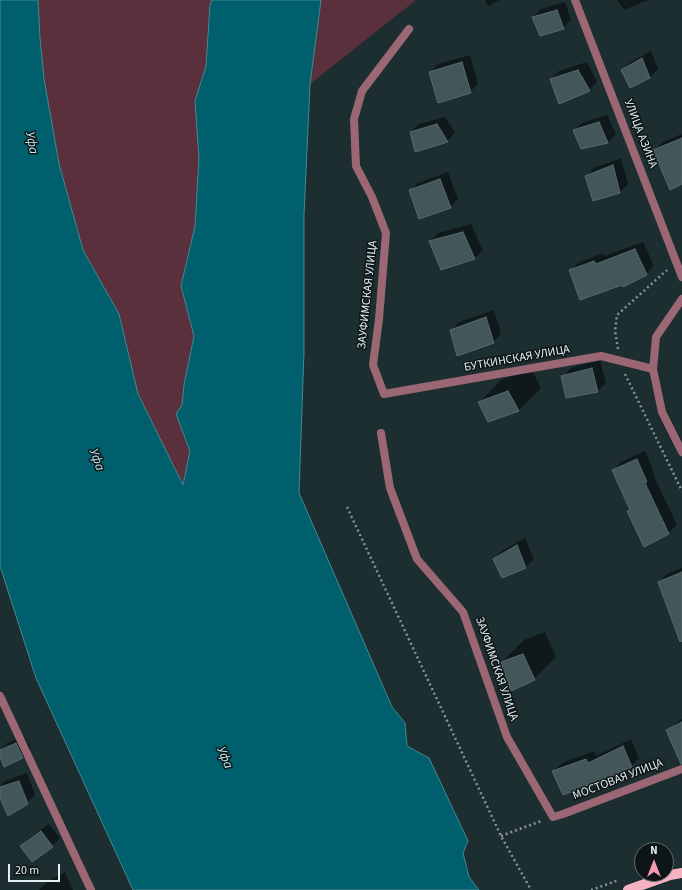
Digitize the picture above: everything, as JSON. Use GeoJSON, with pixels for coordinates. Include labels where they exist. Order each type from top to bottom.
{"type":"FeatureCollection","features":[{"type":"Feature","properties":{"kind":"main road"},"geometry":{"type":"LineString","coordinates":[[628,890],[670,874],[682,873]]}},
{"type":"Feature","properties":{"kind":"street","name":"УЛИЦА АЗИНА"},"geometry":{"type":"LineString","coordinates":[[576,0],[682,277]]}},
{"type":"Feature","properties":{"kind":"street","name":"ЗАУФИМСКАЯ УЛИЦА"},"geometry":{"type":"LineString","coordinates":[[384,394],[373,365],[379,319],[386,233],[372,196],[356,166],[354,119],[362,91],[409,29]]}},
{"type":"Feature","properties":{"kind":"street"},"geometry":{"type":"LineString","coordinates":[[682,299],[656,337],[653,369],[662,412],[682,452]]}},
{"type":"Feature","properties":{"kind":"street","name":"БУТКИНСКАЯ УЛИЦА"},"geometry":{"type":"LineString","coordinates":[[384,394],[601,356],[653,369]]}},
{"type":"Feature","properties":{"kind":"street","name":"ЗАУФИМСКАЯ УЛИЦА"},"geometry":{"type":"LineString","coordinates":[[381,433],[390,488],[417,559],[463,612],[507,737],[553,816]]}},
{"type":"Feature","properties":{"kind":"street"},"geometry":{"type":"LineString","coordinates":[[0,696],[91,890]]}},
{"type":"Feature","properties":{"kind":"street","name":"МОСТОВАЯ УЛИЦА"},"geometry":{"type":"LineString","coordinates":[[553,816],[563,814],[682,769]]}},
{"type":"Feature","properties":{"kind":"path"},"geometry":{"type":"LineString","coordinates":[[347,507],[501,836],[531,890]]}},
{"type":"Feature","properties":{"kind":"path"},"geometry":{"type":"LineString","coordinates":[[501,836],[553,816]]}},
{"type":"Feature","properties":{"kind":"shaded area"},"geometry":{"type":"Polygon","coordinates":[[[38,0],[212,0],[210,5],[206,66],[195,101],[199,158],[195,226],[181,286],[194,336],[184,385],[182,405],[176,414],[190,451],[184,486],[138,394],[119,314],[83,250],[59,165],[44,79],[38,0]]]}},
{"type":"Feature","properties":{"kind":"shaded area"},"geometry":{"type":"Polygon","coordinates":[[[321,0],[416,0],[310,84],[321,0]]]}},
{"type":"Feature","properties":{"kind":"water","name":"Уфа"},"geometry":{"type":"Polygon","coordinates":[[[0,0],[38,0],[44,79],[59,164],[83,250],[119,314],[138,394],[183,485],[190,451],[176,414],[182,405],[184,385],[194,336],[181,286],[195,226],[199,158],[195,101],[206,66],[210,5],[212,0],[321,0],[310,84],[304,215],[304,351],[299,493],[392,707],[405,723],[407,746],[429,758],[468,841],[463,853],[469,877],[479,890],[133,890],[36,678],[0,566],[0,0]]]}},
{"type":"Feature","properties":{"kind":"building"},"geometry":{"type":"Polygon","coordinates":[[[557,10],[564,29],[540,36],[532,17],[557,10]]]}},
{"type":"Feature","properties":{"kind":"building"},"geometry":{"type":"Polygon","coordinates":[[[642,58],[650,78],[630,88],[621,70],[642,58]]]}},
{"type":"Feature","properties":{"kind":"building"},"geometry":{"type":"Polygon","coordinates":[[[462,62],[471,93],[438,103],[429,72],[462,62]]]}},
{"type":"Feature","properties":{"kind":"building"},"geometry":{"type":"Polygon","coordinates":[[[578,70],[590,91],[559,104],[550,79],[578,70]]]}},
{"type":"Feature","properties":{"kind":"building"},"geometry":{"type":"Polygon","coordinates":[[[599,122],[608,143],[581,149],[573,130],[599,122]]]}},
{"type":"Feature","properties":{"kind":"building"},"geometry":{"type":"Polygon","coordinates":[[[437,124],[448,142],[415,152],[410,132],[437,124]]]}},
{"type":"Feature","properties":{"kind":"building"},"geometry":{"type":"Polygon","coordinates":[[[682,138],[682,184],[670,190],[653,150],[682,138]]]}},
{"type":"Feature","properties":{"kind":"building"},"geometry":{"type":"Polygon","coordinates":[[[613,165],[620,193],[593,201],[585,176],[613,165]]]}},
{"type":"Feature","properties":{"kind":"building"},"geometry":{"type":"Polygon","coordinates":[[[440,179],[451,208],[419,219],[409,190],[440,179]]]}},
{"type":"Feature","properties":{"kind":"building"},"geometry":{"type":"Polygon","coordinates":[[[463,232],[475,259],[441,270],[429,241],[463,232]]]}},
{"type":"Feature","properties":{"kind":"building"},"geometry":{"type":"Polygon","coordinates":[[[635,249],[647,275],[623,287],[622,285],[580,300],[569,270],[594,261],[596,264],[635,249]]]}},
{"type":"Feature","properties":{"kind":"building"},"geometry":{"type":"Polygon","coordinates":[[[486,317],[494,343],[457,356],[450,330],[486,317]]]}},
{"type":"Feature","properties":{"kind":"building"},"geometry":{"type":"Polygon","coordinates":[[[592,368],[598,392],[566,398],[561,376],[592,368]]]}},
{"type":"Feature","properties":{"kind":"building"},"geometry":{"type":"Polygon","coordinates":[[[508,391],[519,411],[488,422],[478,402],[508,391]]]}},
{"type":"Feature","properties":{"kind":"building"},"geometry":{"type":"Polygon","coordinates":[[[637,459],[647,482],[645,483],[669,534],[644,547],[627,511],[630,510],[612,470],[637,459]]]}},
{"type":"Feature","properties":{"kind":"building"},"geometry":{"type":"Polygon","coordinates":[[[517,545],[526,568],[502,578],[493,559],[517,545]]]}},
{"type":"Feature","properties":{"kind":"building"},"geometry":{"type":"Polygon","coordinates":[[[682,572],[682,641],[680,642],[658,582],[682,572]]]}},
{"type":"Feature","properties":{"kind":"building"},"geometry":{"type":"Polygon","coordinates":[[[523,654],[535,680],[511,691],[501,662],[523,654]]]}},
{"type":"Feature","properties":{"kind":"building"},"geometry":{"type":"Polygon","coordinates":[[[682,722],[682,764],[681,764],[666,730],[682,722]]]}},
{"type":"Feature","properties":{"kind":"building"},"geometry":{"type":"Polygon","coordinates":[[[16,743],[23,758],[4,767],[0,757],[0,750],[16,743]]]}},
{"type":"Feature","properties":{"kind":"building"},"geometry":{"type":"Polygon","coordinates":[[[623,746],[632,767],[563,795],[552,771],[586,759],[588,763],[623,746]]]}},
{"type":"Feature","properties":{"kind":"building"},"geometry":{"type":"Polygon","coordinates":[[[19,781],[28,804],[8,816],[0,798],[0,787],[19,781]]]}},
{"type":"Feature","properties":{"kind":"building"},"geometry":{"type":"Polygon","coordinates":[[[41,831],[53,847],[32,862],[20,846],[41,831]]]}}]}
